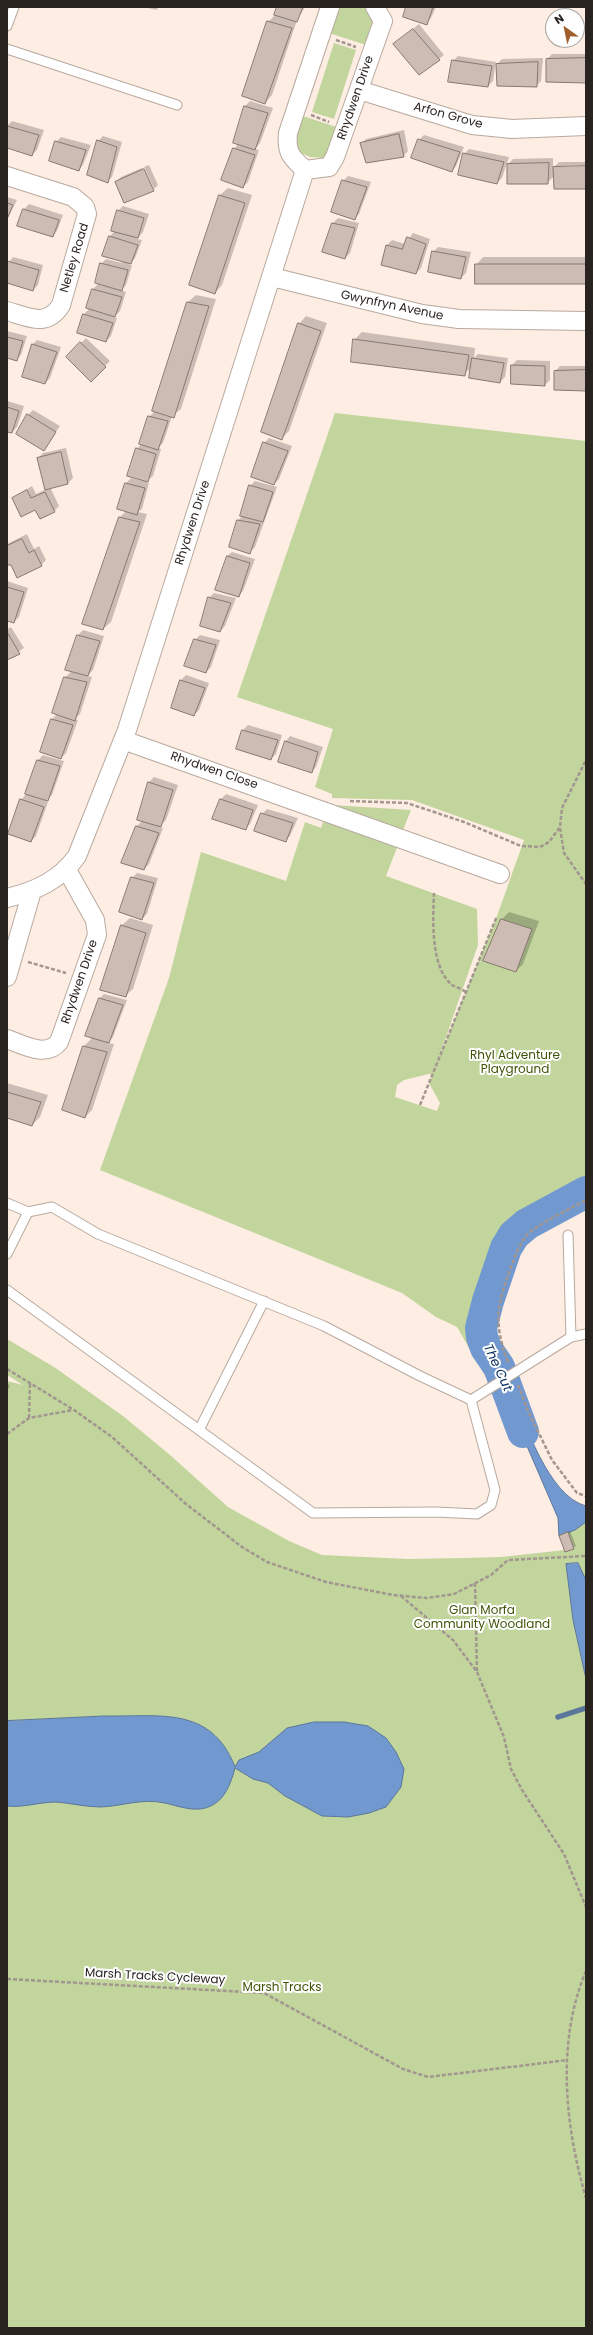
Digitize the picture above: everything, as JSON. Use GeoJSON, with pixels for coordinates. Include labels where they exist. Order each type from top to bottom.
{"type":"FeatureCollection","features":[{"type":"Feature","properties":{"kind":"street"},"geometry":{"type":"LineString","coordinates":[[305,170],[292,159],[287,147],[288,134],[330,7]]}},
{"type":"Feature","properties":{"kind":"street","name":"Rhydwen Drive"},"geometry":{"type":"LineString","coordinates":[[7,898],[32,892],[66,870],[77,856],[123,740],[305,170],[329,167],[335,157],[383,21],[376,7]]}},
{"type":"Feature","properties":{"kind":"street","name":"Arfon Grove"},"geometry":{"type":"LineString","coordinates":[[359,90],[472,125],[512,129],[586,126]]}},
{"type":"Feature","properties":{"kind":"street","name":"Netley Road"},"geometry":{"type":"LineString","coordinates":[[7,176],[73,197],[85,207],[87,214],[61,305],[50,318],[34,319],[7,310]]}},
{"type":"Feature","properties":{"kind":"street","name":"Gwynfryn Avenue"},"geometry":{"type":"LineString","coordinates":[[272,277],[422,314],[460,319],[586,321]]}},
{"type":"Feature","properties":{"kind":"street","name":"Rhydwen Close"},"geometry":{"type":"LineString","coordinates":[[123,740],[306,803],[500,874]]}},
{"type":"Feature","properties":{"kind":"street","name":"Rhydwen Drive"},"geometry":{"type":"LineString","coordinates":[[7,1039],[45,1052],[53,1049],[59,1042],[96,935],[95,920],[66,870]]}},
{"type":"Feature","properties":{"kind":"street"},"geometry":{"type":"LineString","coordinates":[[7,977],[32,892]]}},
{"type":"Feature","properties":{"kind":"lane"},"geometry":{"type":"LineString","coordinates":[[7,26],[14,7]]}},
{"type":"Feature","properties":{"kind":"lane"},"geometry":{"type":"LineString","coordinates":[[7,49],[177,105]]}},
{"type":"Feature","properties":{"kind":"lane"},"geometry":{"type":"LineString","coordinates":[[7,1203],[28,1212],[52,1207],[98,1234],[324,1326],[420,1376],[471,1400],[495,1490],[491,1505],[477,1514],[436,1512],[313,1513],[7,1290]]}},
{"type":"Feature","properties":{"kind":"lane"},"geometry":{"type":"LineString","coordinates":[[7,1254],[28,1212]]}},
{"type":"Feature","properties":{"kind":"lane"},"geometry":{"type":"LineString","coordinates":[[568,1235],[571,1337]]}},
{"type":"Feature","properties":{"kind":"lane"},"geometry":{"type":"LineString","coordinates":[[199,1430],[264,1301]]}},
{"type":"Feature","properties":{"kind":"lane"},"geometry":{"type":"LineString","coordinates":[[471,1400],[513,1377],[571,1337],[586,1334]]}},
{"type":"Feature","properties":{"kind":"path"},"geometry":{"type":"LineString","coordinates":[[320,35],[372,53]]}},
{"type":"Feature","properties":{"kind":"path"},"geometry":{"type":"LineString","coordinates":[[296,110],[346,128]]}},
{"type":"Feature","properties":{"kind":"path"},"geometry":{"type":"LineString","coordinates":[[586,760],[562,808],[560,827],[564,853],[586,884]]}},
{"type":"Feature","properties":{"kind":"path"},"geometry":{"type":"LineString","coordinates":[[345,801],[407,803],[464,822],[521,846],[540,847],[549,842],[560,827]]}},
{"type":"Feature","properties":{"kind":"path"},"geometry":{"type":"LineString","coordinates":[[434,893],[432,928],[436,953],[443,972],[452,984],[466,992]]}},
{"type":"Feature","properties":{"kind":"path"},"geometry":{"type":"LineString","coordinates":[[420,1105],[497,916]]}},
{"type":"Feature","properties":{"kind":"path"},"geometry":{"type":"LineString","coordinates":[[12,958],[81,978]]}},
{"type":"Feature","properties":{"kind":"path"},"geometry":{"type":"LineString","coordinates":[[509,1363],[501,1342],[498,1312],[503,1290],[516,1254],[526,1236],[586,1200]]}},
{"type":"Feature","properties":{"kind":"path"},"geometry":{"type":"LineString","coordinates":[[7,1369],[74,1410],[112,1437],[186,1504],[242,1547],[267,1562],[326,1582],[400,1596],[427,1598],[454,1594],[491,1575],[508,1560],[586,1556]]}},
{"type":"Feature","properties":{"kind":"path"},"geometry":{"type":"LineString","coordinates":[[513,1377],[552,1460],[577,1493],[586,1496]]}},
{"type":"Feature","properties":{"kind":"path"},"geometry":{"type":"LineString","coordinates":[[29,1418],[30,1383]]}},
{"type":"Feature","properties":{"kind":"path"},"geometry":{"type":"LineString","coordinates":[[7,1434],[29,1418],[74,1410]]}},
{"type":"Feature","properties":{"kind":"path"},"geometry":{"type":"LineString","coordinates":[[475,1583],[477,1672]]}},
{"type":"Feature","properties":{"kind":"path"},"geometry":{"type":"LineString","coordinates":[[400,1596],[453,1640],[477,1672],[504,1737],[511,1769],[522,1790],[564,1854],[586,1907]]}},
{"type":"Feature","properties":{"kind":"path"},"geometry":{"type":"LineString","coordinates":[[586,1971],[573,2009],[568,2039],[571,2130],[576,2163],[586,2198]]}},
{"type":"Feature","properties":{"kind":"path","name":"Marsh Tracks Cycleway"},"geometry":{"type":"LineString","coordinates":[[7,1979],[264,1993],[403,2069],[428,2077],[568,2060]]}},
{"type":"Feature","properties":{"kind":"green space"},"geometry":{"type":"Polygon","coordinates":[[[338,7],[368,7],[375,17],[366,45],[329,33],[338,7]]]}},
{"type":"Feature","properties":{"kind":"green space"},"geometry":{"type":"Polygon","coordinates":[[[334,43],[356,50],[334,119],[312,112],[334,43]]]}},
{"type":"Feature","properties":{"kind":"green space"},"geometry":{"type":"Polygon","coordinates":[[[303,116],[339,128],[331,153],[324,158],[310,157],[299,152],[294,141],[303,116]]]}},
{"type":"Feature","properties":{"kind":"green space","name":"Rhyl Adventure Playground"},"geometry":{"type":"Polygon","coordinates":[[[335,413],[586,441],[586,1182],[521,1220],[504,1237],[476,1319],[478,1343],[496,1374],[487,1379],[457,1327],[436,1317],[402,1293],[100,1170],[169,978],[201,852],[286,881],[305,822],[321,828],[325,816],[398,845],[386,876],[477,909],[478,945],[438,1060],[497,916],[524,840],[412,800],[332,798],[332,794],[315,787],[333,729],[237,697],[335,413]],[[433,1073],[404,1080],[397,1085],[395,1097],[437,1111],[440,1103],[429,1083],[433,1073]]]}},
{"type":"Feature","properties":{"kind":"green space"},"geometry":{"type":"Polygon","coordinates":[[[332,805],[411,810],[403,830],[332,805]]]}},
{"type":"Feature","properties":{"kind":"green space","name":"Marsh Tracks"},"geometry":{"type":"Polygon","coordinates":[[[7,1339],[54,1367],[123,1416],[170,1455],[228,1507],[289,1541],[322,1555],[407,1559],[464,1558],[501,1557],[574,1549],[568,1532],[586,1522],[586,1580],[578,1563],[566,1564],[573,1620],[586,1679],[586,2328],[7,2328],[7,1381],[23,1385],[7,1375],[7,1339]]]}},
{"type":"Feature","properties":{"kind":"water"},"geometry":{"type":"Polygon","coordinates":[[[511,1390],[531,1438],[549,1473],[560,1488],[572,1499],[586,1506],[586,1522],[575,1530],[559,1536],[558,1518],[504,1393],[511,1390]]]}},
{"type":"Feature","properties":{"kind":"water"},"geometry":{"type":"Polygon","coordinates":[[[578,1563],[586,1580],[586,1679],[573,1620],[566,1564],[578,1563]]]}},
{"type":"Feature","properties":{"kind":"water"},"geometry":{"type":"Polygon","coordinates":[[[104,1716],[163,1716],[198,1724],[212,1733],[225,1747],[235,1767],[239,1760],[259,1752],[287,1728],[314,1722],[344,1722],[368,1726],[386,1738],[396,1752],[404,1769],[401,1787],[386,1807],[369,1813],[348,1817],[322,1816],[285,1796],[268,1783],[253,1779],[235,1768],[231,1782],[221,1799],[205,1808],[191,1809],[148,1801],[101,1807],[56,1802],[7,1806],[7,1721],[104,1716]]]}},
{"type":"Feature","properties":{"kind":"building"},"geometry":{"type":"Polygon","coordinates":[[[277,7],[303,7],[297,22],[274,15],[277,7]]]}},
{"type":"Feature","properties":{"kind":"building"},"geometry":{"type":"Polygon","coordinates":[[[406,7],[433,7],[427,25],[403,17],[406,7]]]}},
{"type":"Feature","properties":{"kind":"building"},"geometry":{"type":"Polygon","coordinates":[[[267,21],[292,28],[265,104],[242,96],[267,21]]]}},
{"type":"Feature","properties":{"kind":"building"},"geometry":{"type":"Polygon","coordinates":[[[413,29],[440,60],[419,75],[393,44],[413,29]]]}},
{"type":"Feature","properties":{"kind":"building"},"geometry":{"type":"Polygon","coordinates":[[[586,58],[586,83],[546,82],[546,59],[586,58]]]}},
{"type":"Feature","properties":{"kind":"building"},"geometry":{"type":"Polygon","coordinates":[[[452,60],[492,66],[488,87],[448,82],[452,60]]]}},
{"type":"Feature","properties":{"kind":"building"},"geometry":{"type":"Polygon","coordinates":[[[538,62],[537,87],[497,86],[496,64],[538,62]]]}},
{"type":"Feature","properties":{"kind":"building"},"geometry":{"type":"Polygon","coordinates":[[[244,106],[268,113],[255,150],[233,143],[244,106]]]}},
{"type":"Feature","properties":{"kind":"building"},"geometry":{"type":"Polygon","coordinates":[[[7,126],[39,135],[32,156],[7,148],[7,126]]]}},
{"type":"Feature","properties":{"kind":"building"},"geometry":{"type":"Polygon","coordinates":[[[399,134],[404,157],[366,163],[360,143],[399,134]]]}},
{"type":"Feature","properties":{"kind":"building"},"geometry":{"type":"Polygon","coordinates":[[[418,139],[460,152],[452,172],[411,158],[418,139]]]}},
{"type":"Feature","properties":{"kind":"building"},"geometry":{"type":"Polygon","coordinates":[[[97,140],[117,147],[108,183],[87,175],[97,140]]]}},
{"type":"Feature","properties":{"kind":"building"},"geometry":{"type":"Polygon","coordinates":[[[55,141],[86,150],[79,171],[49,161],[55,141]]]}},
{"type":"Feature","properties":{"kind":"building"},"geometry":{"type":"Polygon","coordinates":[[[233,148],[255,155],[243,188],[221,180],[233,148]]]}},
{"type":"Feature","properties":{"kind":"building"},"geometry":{"type":"Polygon","coordinates":[[[463,153],[504,162],[497,184],[458,175],[463,153]]]}},
{"type":"Feature","properties":{"kind":"building"},"geometry":{"type":"Polygon","coordinates":[[[549,163],[548,184],[507,184],[507,164],[549,163]]]}},
{"type":"Feature","properties":{"kind":"building"},"geometry":{"type":"Polygon","coordinates":[[[586,166],[586,189],[554,189],[553,167],[586,166]]]}},
{"type":"Feature","properties":{"kind":"building"},"geometry":{"type":"Polygon","coordinates":[[[144,169],[154,191],[124,203],[115,182],[144,169]]]}},
{"type":"Feature","properties":{"kind":"building"},"geometry":{"type":"Polygon","coordinates":[[[342,180],[367,187],[355,220],[331,212],[342,180]]]}},
{"type":"Feature","properties":{"kind":"building"},"geometry":{"type":"Polygon","coordinates":[[[219,195],[245,203],[215,294],[189,285],[219,195]]]}},
{"type":"Feature","properties":{"kind":"building"},"geometry":{"type":"Polygon","coordinates":[[[7,203],[13,205],[7,219],[7,203]]]}},
{"type":"Feature","properties":{"kind":"building"},"geometry":{"type":"Polygon","coordinates":[[[23,209],[59,220],[53,237],[17,226],[23,209]]]}},
{"type":"Feature","properties":{"kind":"building"},"geometry":{"type":"Polygon","coordinates":[[[117,210],[144,218],[138,238],[111,231],[117,210]]]}},
{"type":"Feature","properties":{"kind":"building"},"geometry":{"type":"Polygon","coordinates":[[[332,223],[355,228],[345,259],[322,252],[332,223]]]}},
{"type":"Feature","properties":{"kind":"building"},"geometry":{"type":"Polygon","coordinates":[[[109,236],[138,245],[131,264],[102,256],[109,236]]]}},
{"type":"Feature","properties":{"kind":"building"},"geometry":{"type":"Polygon","coordinates":[[[407,237],[426,244],[416,274],[381,265],[386,245],[402,249],[407,237]]]}},
{"type":"Feature","properties":{"kind":"building"},"geometry":{"type":"Polygon","coordinates":[[[432,251],[466,257],[461,279],[428,272],[432,251]]]}},
{"type":"Feature","properties":{"kind":"building"},"geometry":{"type":"Polygon","coordinates":[[[7,261],[39,270],[33,291],[7,283],[7,261]]]}},
{"type":"Feature","properties":{"kind":"building"},"geometry":{"type":"Polygon","coordinates":[[[100,263],[128,270],[122,291],[95,283],[100,263]]]}},
{"type":"Feature","properties":{"kind":"building"},"geometry":{"type":"Polygon","coordinates":[[[475,264],[586,264],[586,284],[475,284],[475,264]]]}},
{"type":"Feature","properties":{"kind":"building"},"geometry":{"type":"Polygon","coordinates":[[[92,289],[122,297],[115,317],[86,308],[92,289]]]}},
{"type":"Feature","properties":{"kind":"building"},"geometry":{"type":"Polygon","coordinates":[[[187,302],[209,306],[174,418],[152,411],[187,302]]]}},
{"type":"Feature","properties":{"kind":"building"},"geometry":{"type":"Polygon","coordinates":[[[83,314],[113,323],[106,342],[77,333],[83,314]]]}},
{"type":"Feature","properties":{"kind":"building"},"geometry":{"type":"Polygon","coordinates":[[[298,323],[321,331],[282,440],[261,432],[298,323]]]}},
{"type":"Feature","properties":{"kind":"building"},"geometry":{"type":"Polygon","coordinates":[[[7,337],[23,341],[17,361],[7,358],[7,337]]]}},
{"type":"Feature","properties":{"kind":"building"},"geometry":{"type":"Polygon","coordinates":[[[353,339],[469,355],[465,376],[351,362],[353,339]]]}},
{"type":"Feature","properties":{"kind":"building"},"geometry":{"type":"Polygon","coordinates":[[[80,342],[106,367],[91,382],[66,357],[80,342]]]}},
{"type":"Feature","properties":{"kind":"building"},"geometry":{"type":"Polygon","coordinates":[[[32,344],[57,352],[45,384],[22,377],[32,344]]]}},
{"type":"Feature","properties":{"kind":"building"},"geometry":{"type":"Polygon","coordinates":[[[472,358],[504,363],[500,383],[469,378],[472,358]]]}},
{"type":"Feature","properties":{"kind":"building"},"geometry":{"type":"Polygon","coordinates":[[[511,365],[545,366],[545,386],[511,384],[511,365]]]}},
{"type":"Feature","properties":{"kind":"building"},"geometry":{"type":"Polygon","coordinates":[[[586,370],[586,391],[554,390],[554,371],[586,370]]]}},
{"type":"Feature","properties":{"kind":"building"},"geometry":{"type":"Polygon","coordinates":[[[7,407],[19,411],[12,433],[7,432],[7,407]]]}},
{"type":"Feature","properties":{"kind":"building"},"geometry":{"type":"Polygon","coordinates":[[[27,414],[56,432],[44,451],[16,434],[27,414]]]}},
{"type":"Feature","properties":{"kind":"building"},"geometry":{"type":"Polygon","coordinates":[[[148,416],[168,421],[158,450],[139,444],[148,416]]]}},
{"type":"Feature","properties":{"kind":"building"},"geometry":{"type":"Polygon","coordinates":[[[263,442],[288,451],[274,485],[251,477],[263,442]]]}},
{"type":"Feature","properties":{"kind":"building"},"geometry":{"type":"Polygon","coordinates":[[[136,448],[156,454],[148,482],[127,476],[136,448]]]}},
{"type":"Feature","properties":{"kind":"building"},"geometry":{"type":"Polygon","coordinates":[[[61,452],[68,484],[45,490],[37,458],[61,452]]]}},
{"type":"Feature","properties":{"kind":"building"},"geometry":{"type":"Polygon","coordinates":[[[125,483],[145,488],[137,515],[117,509],[125,483]]]}},
{"type":"Feature","properties":{"kind":"building"},"geometry":{"type":"Polygon","coordinates":[[[249,485],[273,492],[263,522],[240,516],[249,485]]]}},
{"type":"Feature","properties":{"kind":"building"},"geometry":{"type":"Polygon","coordinates":[[[27,490],[31,498],[45,492],[55,512],[40,519],[35,510],[21,517],[12,498],[27,490]]]}},
{"type":"Feature","properties":{"kind":"building"},"geometry":{"type":"Polygon","coordinates":[[[119,517],[140,522],[103,630],[82,624],[119,517]]]}},
{"type":"Feature","properties":{"kind":"building"},"geometry":{"type":"Polygon","coordinates":[[[237,520],[260,524],[250,554],[229,547],[237,520]]]}},
{"type":"Feature","properties":{"kind":"building"},"geometry":{"type":"Polygon","coordinates":[[[22,539],[29,553],[34,550],[42,566],[17,578],[11,565],[7,565],[7,546],[22,539]]]}},
{"type":"Feature","properties":{"kind":"building"},"geometry":{"type":"Polygon","coordinates":[[[227,556],[250,563],[239,597],[215,590],[227,556]]]}},
{"type":"Feature","properties":{"kind":"building"},"geometry":{"type":"Polygon","coordinates":[[[7,587],[24,592],[14,623],[7,621],[7,587]]]}},
{"type":"Feature","properties":{"kind":"building"},"geometry":{"type":"Polygon","coordinates":[[[208,597],[231,603],[220,632],[200,626],[208,597]]]}},
{"type":"Feature","properties":{"kind":"building"},"geometry":{"type":"Polygon","coordinates":[[[7,632],[20,654],[7,660],[7,632]]]}},
{"type":"Feature","properties":{"kind":"building"},"geometry":{"type":"Polygon","coordinates":[[[77,635],[100,641],[88,676],[65,670],[77,635]]]}},
{"type":"Feature","properties":{"kind":"building"},"geometry":{"type":"Polygon","coordinates":[[[194,639],[216,645],[206,673],[184,666],[194,639]]]}},
{"type":"Feature","properties":{"kind":"building"},"geometry":{"type":"Polygon","coordinates":[[[64,677],[87,682],[75,721],[52,713],[64,677]]]}},
{"type":"Feature","properties":{"kind":"building"},"geometry":{"type":"Polygon","coordinates":[[[180,680],[205,688],[194,716],[171,708],[180,680]]]}},
{"type":"Feature","properties":{"kind":"building"},"geometry":{"type":"Polygon","coordinates":[[[51,719],[73,725],[61,759],[40,752],[51,719]]]}},
{"type":"Feature","properties":{"kind":"building"},"geometry":{"type":"Polygon","coordinates":[[[242,730],[278,740],[271,760],[236,749],[242,730]]]}},
{"type":"Feature","properties":{"kind":"building"},"geometry":{"type":"Polygon","coordinates":[[[285,741],[318,752],[312,773],[278,762],[285,741]]]}},
{"type":"Feature","properties":{"kind":"building"},"geometry":{"type":"Polygon","coordinates":[[[37,760],[60,766],[48,801],[25,794],[37,760]]]}},
{"type":"Feature","properties":{"kind":"building"},"geometry":{"type":"Polygon","coordinates":[[[148,782],[173,790],[161,827],[137,820],[148,782]]]}},
{"type":"Feature","properties":{"kind":"building"},"geometry":{"type":"Polygon","coordinates":[[[20,799],[44,807],[31,842],[8,834],[20,799]]]}},
{"type":"Feature","properties":{"kind":"building"},"geometry":{"type":"Polygon","coordinates":[[[220,799],[253,810],[246,830],[212,819],[220,799]]]}},
{"type":"Feature","properties":{"kind":"building"},"geometry":{"type":"Polygon","coordinates":[[[261,813],[293,823],[286,842],[254,831],[261,813]]]}},
{"type":"Feature","properties":{"kind":"building"},"geometry":{"type":"Polygon","coordinates":[[[136,826],[159,833],[144,870],[121,863],[136,826]]]}},
{"type":"Feature","properties":{"kind":"building"},"geometry":{"type":"Polygon","coordinates":[[[131,877],[154,883],[142,920],[119,912],[131,877]]]}},
{"type":"Feature","properties":{"kind":"building"},"geometry":{"type":"Polygon","coordinates":[[[501,919],[532,929],[516,972],[483,961],[501,919]]]}},
{"type":"Feature","properties":{"kind":"building"},"geometry":{"type":"Polygon","coordinates":[[[121,925],[146,933],[126,997],[100,990],[121,925]]]}},
{"type":"Feature","properties":{"kind":"building"},"geometry":{"type":"Polygon","coordinates":[[[99,998],[123,1005],[109,1043],[85,1036],[99,998]]]}},
{"type":"Feature","properties":{"kind":"building"},"geometry":{"type":"Polygon","coordinates":[[[83,1046],[107,1052],[85,1118],[62,1110],[83,1046]]]}},
{"type":"Feature","properties":{"kind":"building"},"geometry":{"type":"Polygon","coordinates":[[[7,1092],[41,1102],[32,1126],[7,1118],[7,1092]]]}},
{"type":"Feature","properties":{"kind":"building"},"geometry":{"type":"Polygon","coordinates":[[[568,1532],[574,1549],[565,1552],[559,1536],[568,1532]]]}},
{"type":"Feature","properties":{"kind":"waterway","name":"The Cut"},"geometry":{"type":"LineString","coordinates":[[523,1432],[499,1367],[486,1348],[482,1337],[481,1328],[488,1301],[506,1248],[514,1235],[527,1224],[586,1192]]}},
{"type":"Feature","properties":{"kind":"waterway"},"geometry":{"type":"LineString","coordinates":[[558,1717],[586,1708]]}},
{"type":"Feature","properties":{"kind":"park label","name":"Glan Morfa Community Woodland"},"geometry":{"type":"Point","coordinates":[482,1618]}}]}
